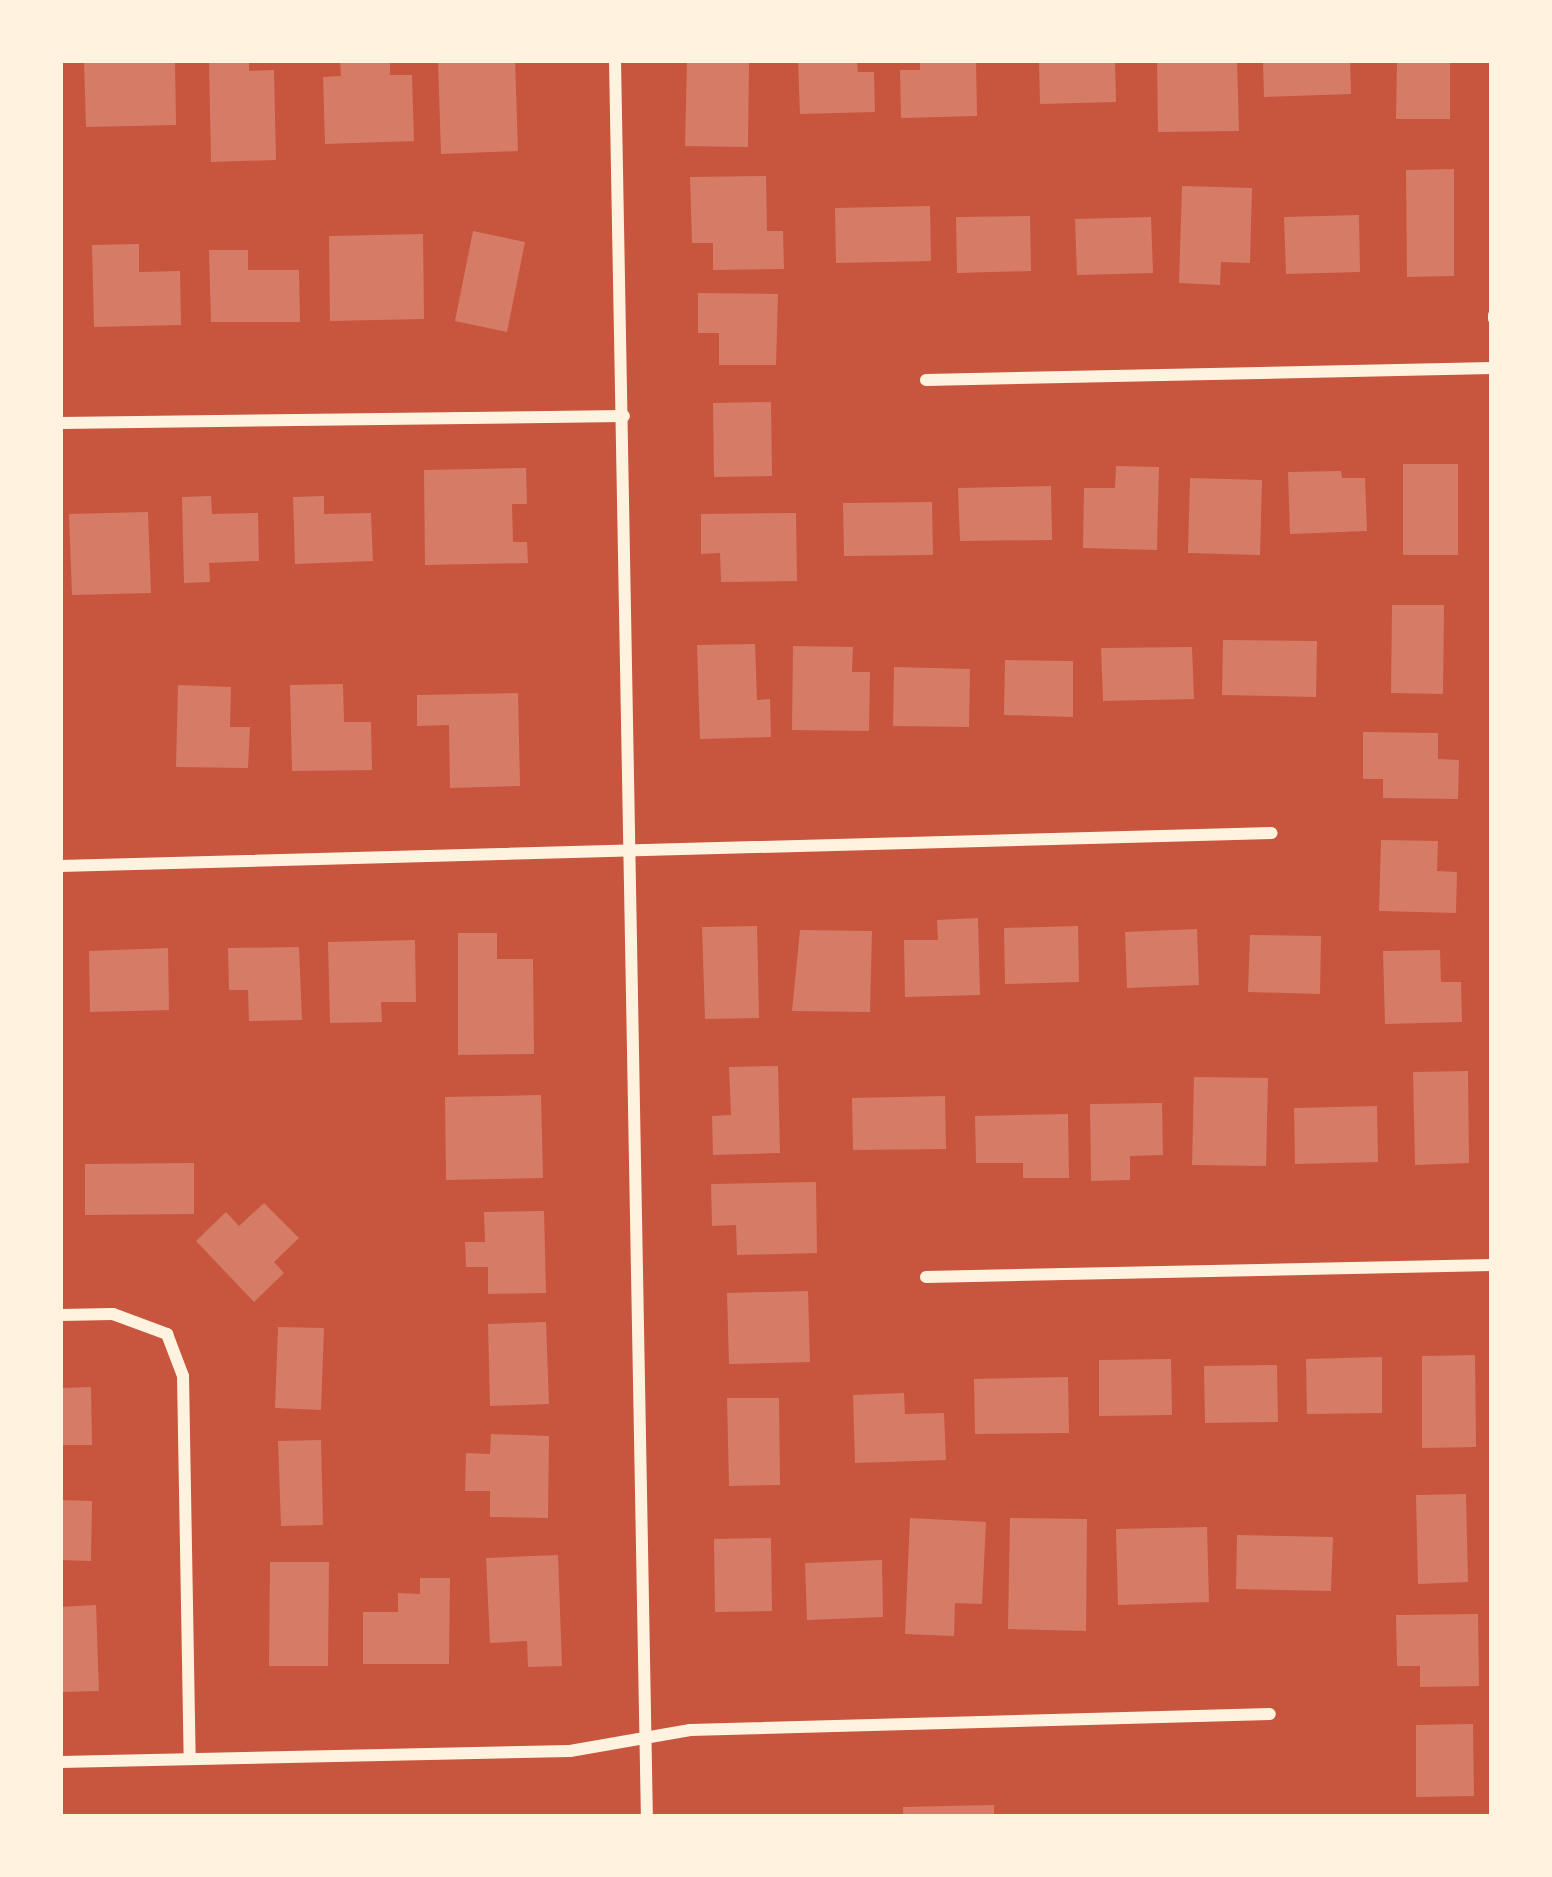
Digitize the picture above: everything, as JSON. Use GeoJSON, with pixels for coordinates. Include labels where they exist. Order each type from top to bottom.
{"type":"FeatureCollection","features":[{"type":"Feature","properties":{"kind":"street"},"geometry":{"type":"LineString","coordinates":[[615,60],[634,853],[647,1817]]}},
{"type":"Feature","properties":{"kind":"street"},"geometry":{"type":"LineString","coordinates":[[926,380],[1492,368]]}},
{"type":"Feature","properties":{"kind":"street"},"geometry":{"type":"LineString","coordinates":[[60,423],[624,416]]}},
{"type":"Feature","properties":{"kind":"street"},"geometry":{"type":"LineString","coordinates":[[60,866],[1272,833]]}},
{"type":"Feature","properties":{"kind":"street"},"geometry":{"type":"LineString","coordinates":[[926,1277],[1492,1265]]}},
{"type":"Feature","properties":{"kind":"street"},"geometry":{"type":"LineString","coordinates":[[60,1316],[113,1314],[166,1334],[184,1376],[190,1758]]}},
{"type":"Feature","properties":{"kind":"street"},"geometry":{"type":"LineString","coordinates":[[60,1762],[570,1751],[647,1742],[691,1730],[1270,1714]]}},
{"type":"Feature","properties":{"kind":"building"},"geometry":{"type":"Polygon","coordinates":[[[84,60],[175,60],[176,125],[86,127],[84,60]]]}},
{"type":"Feature","properties":{"kind":"building"},"geometry":{"type":"Polygon","coordinates":[[[209,60],[249,60],[249,71],[274,70],[276,160],[211,162],[209,60]]]}},
{"type":"Feature","properties":{"kind":"building"},"geometry":{"type":"Polygon","coordinates":[[[340,60],[390,60],[390,75],[412,75],[414,141],[325,144],[323,77],[341,76],[340,60]]]}},
{"type":"Feature","properties":{"kind":"building"},"geometry":{"type":"Polygon","coordinates":[[[438,60],[515,60],[518,151],[441,154],[438,60]]]}},
{"type":"Feature","properties":{"kind":"building"},"geometry":{"type":"Polygon","coordinates":[[[687,60],[749,60],[748,147],[685,146],[687,60]]]}},
{"type":"Feature","properties":{"kind":"building"},"geometry":{"type":"Polygon","coordinates":[[[798,60],[857,60],[858,72],[874,72],[875,112],[800,114],[798,60]]]}},
{"type":"Feature","properties":{"kind":"building"},"geometry":{"type":"Polygon","coordinates":[[[920,60],[976,60],[977,116],[901,118],[900,70],[920,70],[920,60]]]}},
{"type":"Feature","properties":{"kind":"building"},"geometry":{"type":"Polygon","coordinates":[[[1039,60],[1115,60],[1116,102],[1040,104],[1039,60]]]}},
{"type":"Feature","properties":{"kind":"building"},"geometry":{"type":"Polygon","coordinates":[[[1157,60],[1237,60],[1239,131],[1158,132],[1157,60]]]}},
{"type":"Feature","properties":{"kind":"building"},"geometry":{"type":"Polygon","coordinates":[[[1263,60],[1350,60],[1351,94],[1264,97],[1263,60]]]}},
{"type":"Feature","properties":{"kind":"building"},"geometry":{"type":"Polygon","coordinates":[[[1397,60],[1450,60],[1450,119],[1396,119],[1397,60]]]}},
{"type":"Feature","properties":{"kind":"building"},"geometry":{"type":"Polygon","coordinates":[[[1454,169],[1454,276],[1407,277],[1406,170],[1454,169]]]}},
{"type":"Feature","properties":{"kind":"building"},"geometry":{"type":"Polygon","coordinates":[[[766,176],[767,231],[783,231],[784,269],[713,270],[713,243],[692,243],[690,177],[766,176]]]}},
{"type":"Feature","properties":{"kind":"building"},"geometry":{"type":"Polygon","coordinates":[[[1182,186],[1252,188],[1250,263],[1221,262],[1220,285],[1179,283],[1182,186]]]}},
{"type":"Feature","properties":{"kind":"building"},"geometry":{"type":"Polygon","coordinates":[[[930,206],[931,261],[836,263],[835,208],[930,206]]]}},
{"type":"Feature","properties":{"kind":"building"},"geometry":{"type":"Polygon","coordinates":[[[1359,215],[1360,272],[1286,274],[1284,217],[1359,215]]]}},
{"type":"Feature","properties":{"kind":"building"},"geometry":{"type":"Polygon","coordinates":[[[1030,216],[1031,271],[957,273],[956,217],[1030,216]]]}},
{"type":"Feature","properties":{"kind":"building"},"geometry":{"type":"Polygon","coordinates":[[[1151,217],[1153,273],[1077,275],[1075,219],[1151,217]]]}},
{"type":"Feature","properties":{"kind":"building"},"geometry":{"type":"Polygon","coordinates":[[[473,231],[525,242],[507,332],[455,321],[473,231]]]}},
{"type":"Feature","properties":{"kind":"building"},"geometry":{"type":"Polygon","coordinates":[[[423,234],[424,319],[330,321],[329,236],[423,234]]]}},
{"type":"Feature","properties":{"kind":"building"},"geometry":{"type":"Polygon","coordinates":[[[139,244],[139,272],[180,271],[181,325],[94,327],[92,245],[139,244]]]}},
{"type":"Feature","properties":{"kind":"building"},"geometry":{"type":"Polygon","coordinates":[[[209,250],[248,250],[248,270],[299,270],[300,322],[211,322],[209,250]]]}},
{"type":"Feature","properties":{"kind":"building"},"geometry":{"type":"Polygon","coordinates":[[[698,293],[778,294],[776,365],[719,365],[719,333],[698,333],[698,293]]]}},
{"type":"Feature","properties":{"kind":"building"},"geometry":{"type":"Polygon","coordinates":[[[771,402],[772,476],[714,477],[713,403],[771,402]]]}},
{"type":"Feature","properties":{"kind":"building"},"geometry":{"type":"Polygon","coordinates":[[[1403,464],[1458,464],[1458,555],[1403,555],[1403,464]]]}},
{"type":"Feature","properties":{"kind":"building"},"geometry":{"type":"Polygon","coordinates":[[[1116,466],[1159,467],[1157,550],[1083,548],[1084,488],[1115,488],[1116,466]]]}},
{"type":"Feature","properties":{"kind":"building"},"geometry":{"type":"Polygon","coordinates":[[[526,468],[527,504],[512,504],[513,542],[527,542],[528,563],[425,565],[424,470],[526,468]]]}},
{"type":"Feature","properties":{"kind":"building"},"geometry":{"type":"Polygon","coordinates":[[[1341,471],[1342,478],[1365,478],[1367,531],[1290,534],[1288,472],[1341,471]]]}},
{"type":"Feature","properties":{"kind":"building"},"geometry":{"type":"Polygon","coordinates":[[[1190,478],[1262,480],[1260,555],[1188,553],[1190,478]]]}},
{"type":"Feature","properties":{"kind":"building"},"geometry":{"type":"Polygon","coordinates":[[[1051,486],[1052,540],[960,541],[958,488],[1051,486]]]}},
{"type":"Feature","properties":{"kind":"building"},"geometry":{"type":"Polygon","coordinates":[[[211,496],[212,514],[258,513],[259,561],[209,563],[210,582],[184,583],[182,497],[211,496]]]}},
{"type":"Feature","properties":{"kind":"building"},"geometry":{"type":"Polygon","coordinates":[[[324,496],[324,514],[371,513],[373,561],[295,564],[293,497],[324,496]]]}},
{"type":"Feature","properties":{"kind":"building"},"geometry":{"type":"Polygon","coordinates":[[[932,502],[933,555],[844,556],[843,503],[932,502]]]}},
{"type":"Feature","properties":{"kind":"building"},"geometry":{"type":"Polygon","coordinates":[[[148,512],[151,593],[72,595],[69,514],[148,512]]]}},
{"type":"Feature","properties":{"kind":"building"},"geometry":{"type":"Polygon","coordinates":[[[796,513],[797,581],[721,582],[720,553],[701,554],[701,514],[796,513]]]}},
{"type":"Feature","properties":{"kind":"building"},"geometry":{"type":"Polygon","coordinates":[[[1392,605],[1444,605],[1443,694],[1391,693],[1392,605]]]}},
{"type":"Feature","properties":{"kind":"building"},"geometry":{"type":"Polygon","coordinates":[[[1223,640],[1317,641],[1316,697],[1222,695],[1223,640]]]}},
{"type":"Feature","properties":{"kind":"building"},"geometry":{"type":"Polygon","coordinates":[[[755,644],[757,700],[770,699],[771,737],[700,739],[697,645],[755,644]]]}},
{"type":"Feature","properties":{"kind":"building"},"geometry":{"type":"Polygon","coordinates":[[[793,646],[853,647],[852,672],[870,672],[869,731],[792,730],[793,646]]]}},
{"type":"Feature","properties":{"kind":"building"},"geometry":{"type":"Polygon","coordinates":[[[1192,647],[1194,699],[1103,701],[1101,648],[1192,647]]]}},
{"type":"Feature","properties":{"kind":"building"},"geometry":{"type":"Polygon","coordinates":[[[1005,660],[1073,661],[1073,717],[1004,715],[1005,660]]]}},
{"type":"Feature","properties":{"kind":"building"},"geometry":{"type":"Polygon","coordinates":[[[894,667],[970,669],[969,727],[893,726],[894,667]]]}},
{"type":"Feature","properties":{"kind":"building"},"geometry":{"type":"Polygon","coordinates":[[[343,684],[344,722],[371,722],[372,770],[292,771],[290,685],[343,684]]]}},
{"type":"Feature","properties":{"kind":"building"},"geometry":{"type":"Polygon","coordinates":[[[178,685],[231,687],[230,727],[250,727],[248,768],[176,767],[178,685]]]}},
{"type":"Feature","properties":{"kind":"building"},"geometry":{"type":"Polygon","coordinates":[[[518,693],[520,786],[450,788],[449,725],[417,726],[417,695],[518,693]]]}},
{"type":"Feature","properties":{"kind":"building"},"geometry":{"type":"Polygon","coordinates":[[[1363,732],[1438,733],[1438,759],[1459,760],[1458,799],[1383,798],[1383,779],[1363,779],[1363,732]]]}},
{"type":"Feature","properties":{"kind":"building"},"geometry":{"type":"Polygon","coordinates":[[[1381,840],[1438,841],[1437,871],[1457,872],[1456,913],[1379,911],[1381,840]]]}},
{"type":"Feature","properties":{"kind":"building"},"geometry":{"type":"Polygon","coordinates":[[[978,918],[980,995],[905,997],[904,940],[938,940],[937,920],[978,918]]]}},
{"type":"Feature","properties":{"kind":"building"},"geometry":{"type":"Polygon","coordinates":[[[757,926],[759,1018],[705,1019],[702,927],[757,926]]]}},
{"type":"Feature","properties":{"kind":"building"},"geometry":{"type":"Polygon","coordinates":[[[1078,926],[1079,982],[1005,984],[1004,928],[1078,926]]]}},
{"type":"Feature","properties":{"kind":"building"},"geometry":{"type":"Polygon","coordinates":[[[1197,929],[1199,985],[1127,988],[1125,932],[1197,929]]]}},
{"type":"Feature","properties":{"kind":"building"},"geometry":{"type":"Polygon","coordinates":[[[800,930],[872,931],[870,1012],[792,1011],[800,930]]]}},
{"type":"Feature","properties":{"kind":"building"},"geometry":{"type":"Polygon","coordinates":[[[458,933],[497,933],[497,959],[533,959],[534,1054],[458,1055],[458,933]]]}},
{"type":"Feature","properties":{"kind":"building"},"geometry":{"type":"Polygon","coordinates":[[[1250,935],[1321,936],[1320,994],[1248,992],[1250,935]]]}},
{"type":"Feature","properties":{"kind":"building"},"geometry":{"type":"Polygon","coordinates":[[[415,940],[416,1002],[381,1002],[382,1022],[330,1023],[328,942],[415,940]]]}},
{"type":"Feature","properties":{"kind":"building"},"geometry":{"type":"Polygon","coordinates":[[[299,947],[302,1020],[249,1021],[248,990],[229,990],[228,948],[299,947]]]}},
{"type":"Feature","properties":{"kind":"building"},"geometry":{"type":"Polygon","coordinates":[[[168,948],[169,1010],[90,1012],[89,951],[168,948]]]}},
{"type":"Feature","properties":{"kind":"building"},"geometry":{"type":"Polygon","coordinates":[[[1440,950],[1441,982],[1461,982],[1462,1022],[1385,1024],[1383,951],[1440,950]]]}},
{"type":"Feature","properties":{"kind":"building"},"geometry":{"type":"Polygon","coordinates":[[[778,1066],[780,1153],[713,1155],[712,1116],[731,1115],[729,1067],[778,1066]]]}},
{"type":"Feature","properties":{"kind":"building"},"geometry":{"type":"Polygon","coordinates":[[[1468,1071],[1469,1163],[1415,1165],[1413,1072],[1468,1071]]]}},
{"type":"Feature","properties":{"kind":"building"},"geometry":{"type":"Polygon","coordinates":[[[1194,1077],[1268,1078],[1266,1166],[1192,1165],[1194,1077]]]}},
{"type":"Feature","properties":{"kind":"building"},"geometry":{"type":"Polygon","coordinates":[[[541,1095],[543,1178],[446,1180],[445,1097],[541,1095]]]}},
{"type":"Feature","properties":{"kind":"building"},"geometry":{"type":"Polygon","coordinates":[[[945,1096],[946,1149],[853,1150],[852,1098],[945,1096]]]}},
{"type":"Feature","properties":{"kind":"building"},"geometry":{"type":"Polygon","coordinates":[[[1162,1103],[1163,1155],[1130,1156],[1130,1180],[1091,1181],[1090,1104],[1162,1103]]]}},
{"type":"Feature","properties":{"kind":"building"},"geometry":{"type":"Polygon","coordinates":[[[1377,1106],[1378,1162],[1295,1164],[1294,1108],[1377,1106]]]}},
{"type":"Feature","properties":{"kind":"building"},"geometry":{"type":"Polygon","coordinates":[[[1068,1114],[1069,1178],[1023,1178],[1023,1163],[976,1163],[975,1116],[1068,1114]]]}},
{"type":"Feature","properties":{"kind":"building"},"geometry":{"type":"Polygon","coordinates":[[[194,1163],[194,1214],[85,1215],[85,1164],[194,1163]]]}},
{"type":"Feature","properties":{"kind":"building"},"geometry":{"type":"Polygon","coordinates":[[[816,1182],[817,1253],[737,1255],[736,1225],[712,1226],[711,1184],[816,1182]]]}},
{"type":"Feature","properties":{"kind":"building"},"geometry":{"type":"Polygon","coordinates":[[[264,1203],[299,1238],[274,1262],[284,1273],[254,1302],[196,1241],[226,1212],[239,1226],[264,1203]]]}},
{"type":"Feature","properties":{"kind":"building"},"geometry":{"type":"Polygon","coordinates":[[[544,1211],[546,1293],[488,1294],[488,1267],[466,1267],[465,1242],[485,1242],[484,1212],[544,1211]]]}},
{"type":"Feature","properties":{"kind":"building"},"geometry":{"type":"Polygon","coordinates":[[[808,1291],[810,1362],[729,1364],[727,1293],[808,1291]]]}},
{"type":"Feature","properties":{"kind":"building"},"geometry":{"type":"Polygon","coordinates":[[[546,1322],[549,1404],[490,1406],[488,1324],[546,1322]]]}},
{"type":"Feature","properties":{"kind":"building"},"geometry":{"type":"Polygon","coordinates":[[[278,1327],[324,1328],[321,1410],[275,1408],[278,1327]]]}},
{"type":"Feature","properties":{"kind":"building"},"geometry":{"type":"Polygon","coordinates":[[[1475,1355],[1476,1447],[1422,1448],[1422,1356],[1475,1355]]]}},
{"type":"Feature","properties":{"kind":"building"},"geometry":{"type":"Polygon","coordinates":[[[1382,1357],[1382,1413],[1307,1414],[1306,1359],[1382,1357]]]}},
{"type":"Feature","properties":{"kind":"building"},"geometry":{"type":"Polygon","coordinates":[[[1171,1359],[1172,1415],[1099,1416],[1099,1360],[1171,1359]]]}},
{"type":"Feature","properties":{"kind":"building"},"geometry":{"type":"Polygon","coordinates":[[[1277,1365],[1278,1422],[1205,1423],[1204,1366],[1277,1365]]]}},
{"type":"Feature","properties":{"kind":"building"},"geometry":{"type":"Polygon","coordinates":[[[1068,1377],[1069,1433],[975,1434],[974,1379],[1068,1377]]]}},
{"type":"Feature","properties":{"kind":"building"},"geometry":{"type":"Polygon","coordinates":[[[91,1387],[92,1445],[60,1445],[60,1388],[91,1387]]]}},
{"type":"Feature","properties":{"kind":"building"},"geometry":{"type":"Polygon","coordinates":[[[904,1393],[905,1414],[944,1413],[946,1460],[855,1463],[853,1395],[904,1393]]]}},
{"type":"Feature","properties":{"kind":"building"},"geometry":{"type":"Polygon","coordinates":[[[727,1398],[779,1398],[780,1485],[729,1486],[727,1398]]]}},
{"type":"Feature","properties":{"kind":"building"},"geometry":{"type":"Polygon","coordinates":[[[491,1434],[549,1436],[548,1518],[490,1517],[490,1491],[465,1491],[466,1453],[490,1454],[491,1434]]]}},
{"type":"Feature","properties":{"kind":"building"},"geometry":{"type":"Polygon","coordinates":[[[321,1440],[323,1525],[281,1526],[278,1441],[321,1440]]]}},
{"type":"Feature","properties":{"kind":"building"},"geometry":{"type":"Polygon","coordinates":[[[1466,1494],[1468,1582],[1418,1584],[1416,1495],[1466,1494]]]}},
{"type":"Feature","properties":{"kind":"building"},"geometry":{"type":"Polygon","coordinates":[[[60,1500],[92,1501],[91,1561],[60,1560],[60,1500]]]}},
{"type":"Feature","properties":{"kind":"building"},"geometry":{"type":"Polygon","coordinates":[[[910,1518],[986,1522],[982,1604],[955,1603],[954,1636],[905,1634],[910,1518]]]}},
{"type":"Feature","properties":{"kind":"building"},"geometry":{"type":"Polygon","coordinates":[[[1010,1518],[1087,1519],[1086,1631],[1008,1629],[1010,1518]]]}},
{"type":"Feature","properties":{"kind":"building"},"geometry":{"type":"Polygon","coordinates":[[[1207,1527],[1209,1602],[1118,1605],[1116,1529],[1207,1527]]]}},
{"type":"Feature","properties":{"kind":"building"},"geometry":{"type":"Polygon","coordinates":[[[1237,1535],[1333,1537],[1331,1591],[1236,1589],[1237,1535]]]}},
{"type":"Feature","properties":{"kind":"building"},"geometry":{"type":"Polygon","coordinates":[[[771,1538],[772,1611],[715,1612],[714,1539],[771,1538]]]}},
{"type":"Feature","properties":{"kind":"building"},"geometry":{"type":"Polygon","coordinates":[[[558,1555],[562,1666],[528,1667],[527,1641],[490,1643],[486,1558],[558,1555]]]}},
{"type":"Feature","properties":{"kind":"building"},"geometry":{"type":"Polygon","coordinates":[[[882,1560],[883,1617],[807,1620],[805,1563],[882,1560]]]}},
{"type":"Feature","properties":{"kind":"building"},"geometry":{"type":"Polygon","coordinates":[[[270,1562],[329,1562],[328,1666],[269,1666],[270,1562]]]}},
{"type":"Feature","properties":{"kind":"building"},"geometry":{"type":"Polygon","coordinates":[[[420,1578],[450,1578],[449,1664],[363,1664],[363,1612],[398,1612],[398,1593],[420,1594],[420,1578]]]}},
{"type":"Feature","properties":{"kind":"building"},"geometry":{"type":"Polygon","coordinates":[[[96,1605],[99,1691],[60,1692],[60,1607],[96,1605]]]}},
{"type":"Feature","properties":{"kind":"building"},"geometry":{"type":"Polygon","coordinates":[[[1478,1614],[1479,1686],[1420,1687],[1420,1666],[1397,1666],[1396,1615],[1478,1614]]]}},
{"type":"Feature","properties":{"kind":"building"},"geometry":{"type":"Polygon","coordinates":[[[1473,1724],[1474,1796],[1416,1797],[1416,1725],[1473,1724]]]}},
{"type":"Feature","properties":{"kind":"building"},"geometry":{"type":"Polygon","coordinates":[[[994,1805],[994,1817],[903,1817],[903,1807],[994,1805]]]}}]}
